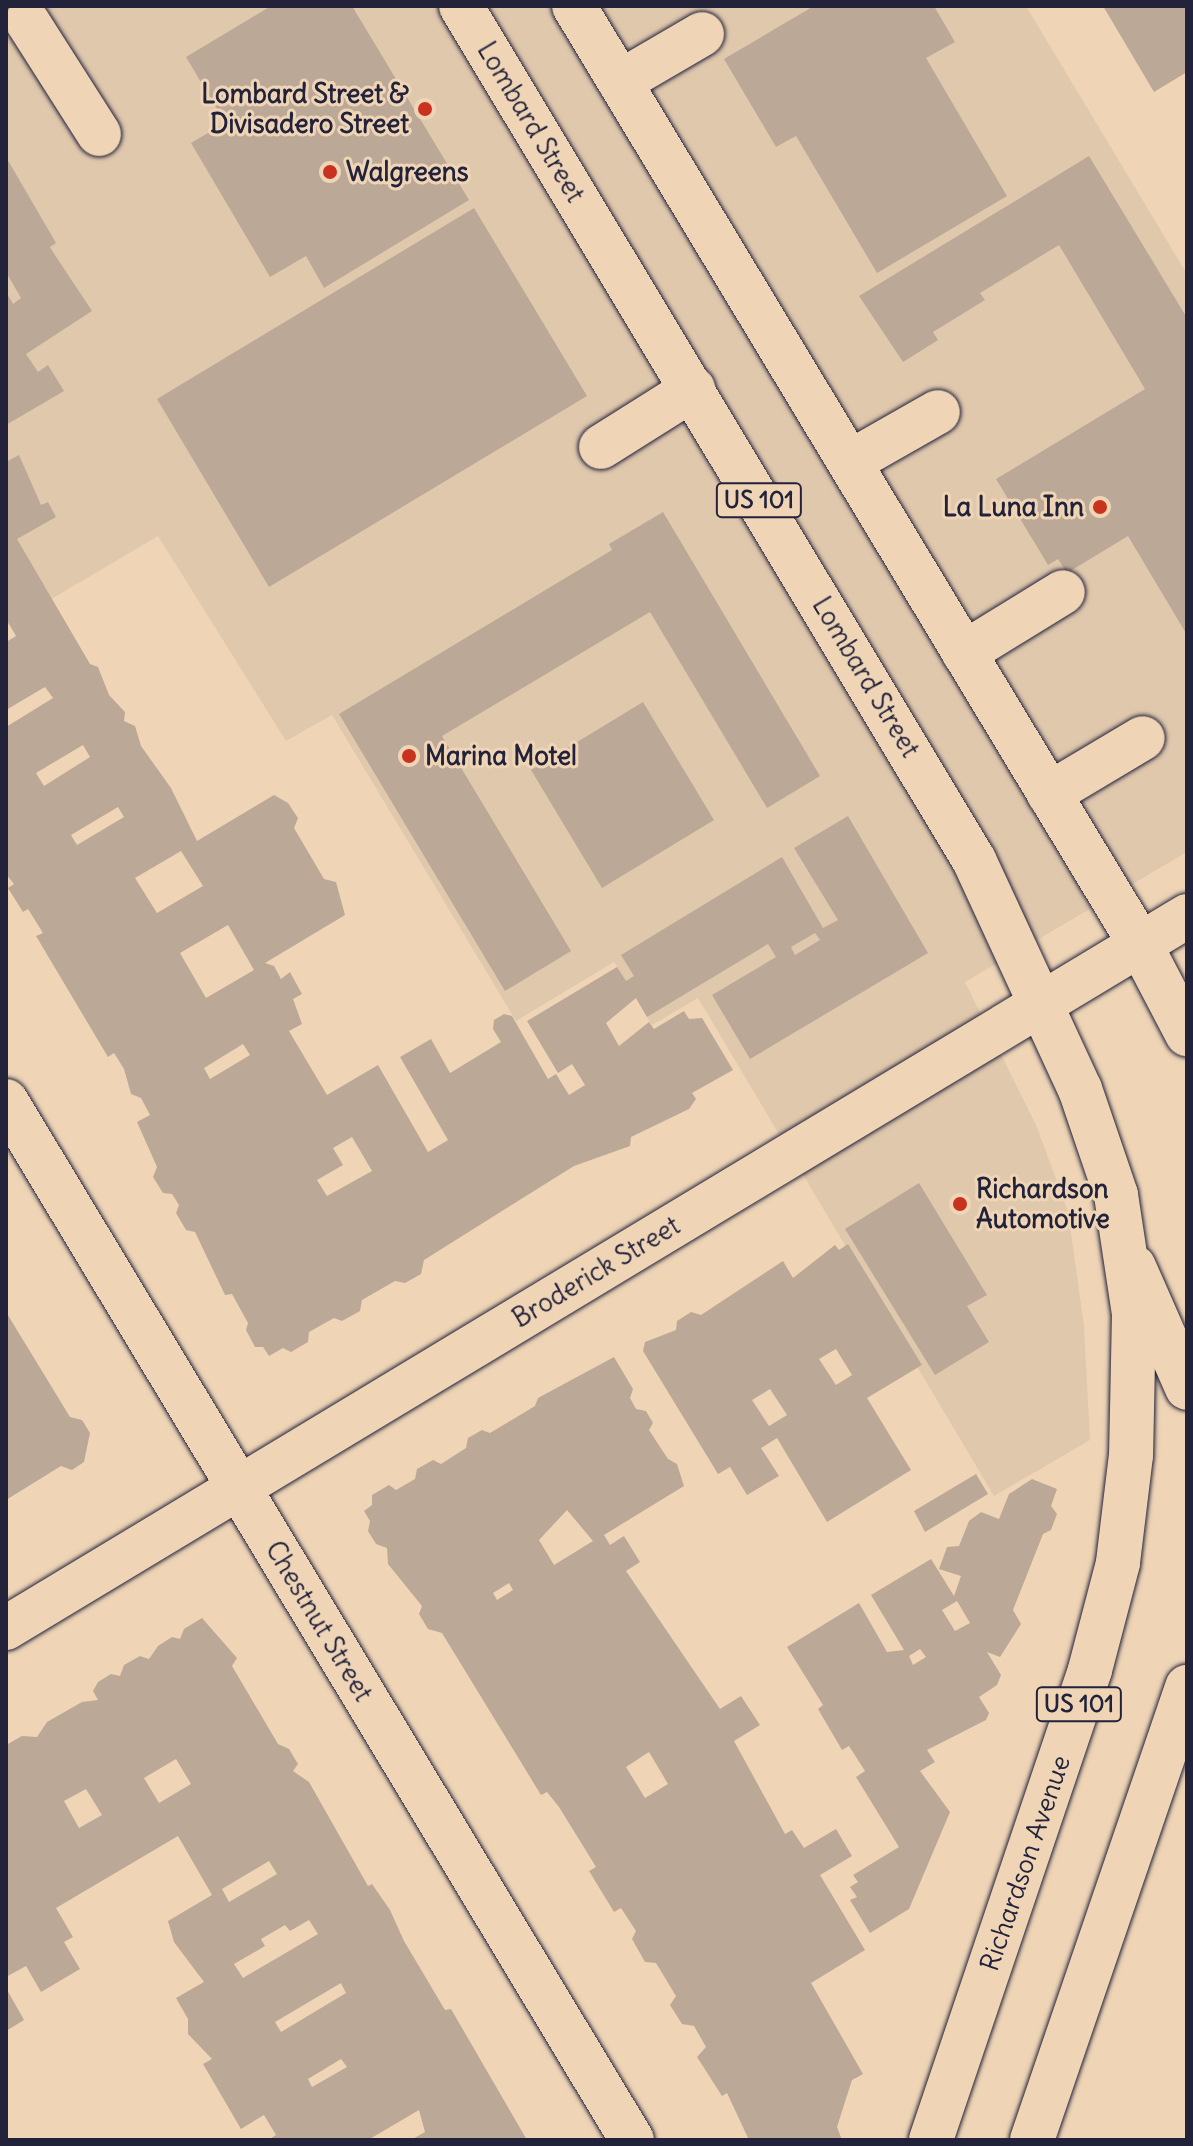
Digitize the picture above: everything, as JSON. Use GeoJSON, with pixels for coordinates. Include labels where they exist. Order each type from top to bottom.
{"type":"FeatureCollection","features":[{"type":"Feature","properties":{"kind":"main road","name":"Lombard Street"},"geometry":{"type":"LineString","coordinates":[[461,6],[936,792],[1043,1003],[1095,1132],[1127,1250],[1187,1388]]}},
{"type":"Feature","properties":{"kind":"main road"},"geometry":{"type":"LineString","coordinates":[[574,6],[1140,944],[1187,1034]]}},
{"type":"Feature","properties":{"kind":"main road"},"geometry":{"type":"LineString","coordinates":[[29,20],[99,134]]}},
{"type":"Feature","properties":{"kind":"main road"},"geometry":{"type":"LineString","coordinates":[[620,82],[702,34]]}},
{"type":"Feature","properties":{"kind":"main road"},"geometry":{"type":"LineString","coordinates":[[601,447],[693,389]]}},
{"type":"Feature","properties":{"kind":"main road"},"geometry":{"type":"LineString","coordinates":[[850,462],[938,412]]}},
{"type":"Feature","properties":{"kind":"main road"},"geometry":{"type":"LineString","coordinates":[[964,653],[1063,592]]}},
{"type":"Feature","properties":{"kind":"main road"},"geometry":{"type":"LineString","coordinates":[[1049,794],[1143,738]]}},
{"type":"Feature","properties":{"kind":"main road","name":"Broderick Street"},"geometry":{"type":"LineString","coordinates":[[6,1628],[1187,916]]}},
{"type":"Feature","properties":{"kind":"main road","name":"Chestnut Street"},"geometry":{"type":"LineString","coordinates":[[6,1101],[632,2140]]}},
{"type":"Feature","properties":{"kind":"main road","name":"Richardson Avenue"},"geometry":{"type":"LineString","coordinates":[[931,2140],[1107,1615],[1131,1455],[1134,1314],[1127,1250]]}},
{"type":"Feature","properties":{"kind":"main road"},"geometry":{"type":"LineString","coordinates":[[1032,2140],[1187,1687]]}},
{"type":"Feature","properties":{"kind":"shaded area"},"geometry":{"type":"Polygon","coordinates":[[[6,6],[1026,6],[1187,274],[1187,852],[965,982],[1036,1125],[1068,1211],[1084,1326],[1090,1440],[994,1496],[698,998],[652,1025],[614,962],[516,1021],[332,715],[286,741],[158,536],[6,626],[6,6]]]}},
{"type":"Feature","properties":{"kind":"building","name":"Walgreens"},"geometry":{"type":"Polygon","coordinates":[[[271,6],[352,6],[469,200],[324,288],[306,256],[270,277],[191,143],[225,123],[186,57],[271,6]]]}},
{"type":"Feature","properties":{"kind":"building"},"geometry":{"type":"Polygon","coordinates":[[[814,6],[934,6],[955,42],[926,58],[1007,196],[877,273],[796,136],[776,147],[724,59],[814,6]]]}},
{"type":"Feature","properties":{"kind":"building"},"geometry":{"type":"Polygon","coordinates":[[[1103,6],[1187,6],[1187,72],[1154,92],[1103,6]]]}},
{"type":"Feature","properties":{"kind":"building"},"geometry":{"type":"Polygon","coordinates":[[[1089,156],[1187,318],[1187,635],[1128,536],[1067,573],[1058,559],[1048,565],[996,479],[1145,389],[1059,245],[980,293],[985,300],[933,332],[938,340],[903,362],[859,296],[1089,156]]]}},
{"type":"Feature","properties":{"kind":"building"},"geometry":{"type":"Polygon","coordinates":[[[6,157],[56,243],[50,247],[92,311],[26,354],[38,372],[48,365],[64,391],[6,425],[6,292],[13,304],[21,298],[6,272],[6,157]]]}},
{"type":"Feature","properties":{"kind":"building"},"geometry":{"type":"Polygon","coordinates":[[[474,208],[587,396],[269,587],[157,399],[474,208]]]}},
{"type":"Feature","properties":{"kind":"building"},"geometry":{"type":"Polygon","coordinates":[[[19,455],[41,505],[48,502],[56,517],[17,539],[90,664],[98,667],[109,695],[125,712],[124,721],[135,726],[141,746],[171,788],[197,841],[274,795],[288,803],[298,818],[294,828],[324,879],[336,882],[345,915],[265,963],[274,966],[281,979],[290,972],[302,994],[293,999],[302,1024],[289,1031],[327,1095],[378,1065],[428,1152],[448,1140],[400,1057],[431,1039],[450,1073],[501,1042],[493,1029],[494,1020],[504,1014],[512,1016],[548,1079],[556,1074],[569,1095],[585,1085],[572,1064],[558,1073],[527,1021],[617,967],[626,981],[634,976],[621,955],[782,857],[823,928],[838,920],[794,848],[848,816],[928,953],[750,1059],[712,995],[776,957],[768,944],[647,1017],[636,998],[606,1023],[619,1046],[649,1022],[654,1029],[684,1011],[689,1019],[702,1018],[733,1070],[692,1093],[696,1099],[689,1109],[631,1137],[630,1146],[574,1166],[424,1260],[421,1274],[405,1283],[395,1281],[362,1300],[360,1311],[342,1321],[334,1318],[309,1332],[308,1342],[291,1352],[283,1348],[269,1356],[263,1347],[255,1347],[246,1330],[248,1323],[232,1294],[225,1295],[195,1232],[186,1230],[176,1213],[179,1205],[172,1194],[163,1193],[153,1177],[157,1167],[137,1122],[150,1115],[141,1098],[131,1094],[124,1069],[114,1053],[108,1057],[36,936],[43,933],[28,909],[23,912],[8,888],[14,884],[6,874],[6,727],[53,698],[45,687],[6,710],[6,642],[16,636],[6,619],[6,462],[19,455]],[[83,745],[36,773],[44,786],[90,757],[83,745]],[[118,807],[71,835],[77,845],[124,817],[118,807]],[[181,851],[135,878],[157,913],[203,886],[181,851]],[[228,925],[180,953],[206,998],[254,970],[228,925]],[[815,933],[791,947],[795,955],[820,940],[815,933]],[[243,1044],[204,1068],[210,1079],[250,1055],[243,1044]],[[352,1137],[333,1148],[343,1165],[317,1180],[327,1196],[372,1171],[352,1137]]]}},
{"type":"Feature","properties":{"kind":"building","name":"Marina Motel"},"geometry":{"type":"Polygon","coordinates":[[[663,512],[820,776],[767,808],[650,612],[442,736],[571,951],[505,991],[339,714],[612,550],[609,544],[663,512]]]}},
{"type":"Feature","properties":{"kind":"building"},"geometry":{"type":"Polygon","coordinates":[[[643,702],[714,820],[602,888],[531,770],[643,702]]]}},
{"type":"Feature","properties":{"kind":"building"},"geometry":{"type":"Polygon","coordinates":[[[919,1183],[987,1295],[967,1306],[989,1342],[935,1375],[845,1229],[919,1183]]]}},
{"type":"Feature","properties":{"kind":"building"},"geometry":{"type":"Polygon","coordinates":[[[848,1244],[922,1365],[867,1398],[911,1470],[827,1522],[777,1438],[761,1448],[779,1476],[747,1495],[730,1467],[718,1474],[643,1351],[645,1342],[676,1330],[677,1321],[691,1312],[701,1315],[783,1261],[793,1278],[835,1245],[839,1250],[848,1244]],[[836,1349],[819,1359],[836,1385],[852,1375],[836,1349]],[[770,1389],[752,1400],[769,1426],[787,1415],[770,1389]]]}},
{"type":"Feature","properties":{"kind":"building"},"geometry":{"type":"Polygon","coordinates":[[[6,1312],[70,1417],[82,1420],[90,1433],[84,1462],[72,1470],[61,1466],[6,1500],[6,1312]]]}},
{"type":"Feature","properties":{"kind":"building"},"geometry":{"type":"Polygon","coordinates":[[[614,1357],[633,1389],[630,1398],[636,1409],[646,1411],[653,1423],[649,1430],[668,1459],[677,1464],[684,1486],[604,1535],[610,1545],[624,1536],[640,1562],[626,1571],[720,1709],[741,1696],[760,1725],[734,1741],[785,1834],[792,1830],[804,1848],[836,1829],[852,1856],[820,1875],[865,1950],[811,1983],[863,2074],[852,2080],[837,2127],[842,2140],[749,2140],[727,2093],[722,2096],[697,2057],[706,2047],[694,2026],[682,2024],[670,2005],[676,1996],[656,1963],[645,1962],[632,1939],[636,1931],[621,1908],[614,1912],[589,1871],[596,1867],[559,1807],[547,1792],[541,1795],[442,1633],[428,1629],[419,1614],[422,1606],[388,1564],[387,1548],[376,1544],[368,1531],[370,1521],[364,1511],[372,1505],[372,1495],[389,1485],[396,1490],[415,1479],[417,1469],[433,1460],[441,1464],[466,1448],[468,1438],[482,1430],[490,1433],[535,1406],[538,1398],[614,1357]],[[567,1510],[539,1540],[554,1565],[593,1541],[567,1510]],[[509,1583],[493,1593],[497,1600],[513,1590],[509,1583]],[[649,1752],[626,1767],[645,1798],[668,1784],[649,1752]]]}},
{"type":"Feature","properties":{"kind":"building"},"geometry":{"type":"Polygon","coordinates":[[[976,1474],[988,1494],[925,1532],[914,1511],[976,1474]]]}},
{"type":"Feature","properties":{"kind":"building"},"geometry":{"type":"Polygon","coordinates":[[[1032,1479],[1057,1489],[1051,1506],[1057,1514],[1051,1530],[1043,1534],[1013,1610],[1021,1624],[1000,1657],[987,1652],[1001,1675],[997,1685],[979,1697],[989,1713],[986,1720],[927,1750],[935,1762],[920,1771],[950,1812],[909,1909],[870,1933],[850,1900],[857,1897],[850,1887],[858,1882],[853,1875],[899,1847],[856,1777],[865,1771],[849,1746],[842,1750],[818,1709],[823,1705],[787,1647],[859,1603],[887,1652],[904,1650],[871,1595],[931,1559],[954,1596],[961,1576],[939,1569],[947,1547],[959,1546],[969,1521],[981,1512],[999,1519],[1009,1494],[1032,1479]],[[957,1601],[942,1610],[955,1631],[970,1623],[957,1601]],[[920,1649],[909,1656],[913,1665],[926,1657],[920,1649]]]}},
{"type":"Feature","properties":{"kind":"building"},"geometry":{"type":"Polygon","coordinates":[[[202,1618],[237,1658],[232,1666],[278,1744],[289,1749],[298,1764],[293,1771],[309,1782],[368,1886],[372,1884],[390,1910],[404,1941],[445,2010],[451,2009],[527,2140],[411,2140],[425,2132],[419,2110],[368,2140],[268,2140],[276,2135],[264,2115],[241,2129],[203,2064],[212,2059],[188,2034],[188,2019],[176,1998],[204,1982],[174,1942],[168,1921],[212,1895],[178,1836],[56,1908],[73,1937],[64,1942],[80,1969],[41,1992],[26,1966],[6,1977],[6,1745],[22,1736],[37,1737],[47,1722],[82,1702],[98,1700],[93,1691],[98,1682],[111,1674],[120,1676],[124,1665],[140,1656],[149,1659],[158,1646],[172,1637],[180,1639],[184,1629],[202,1618]],[[176,1759],[144,1778],[159,1803],[191,1784],[176,1759]],[[86,1789],[64,1801],[79,1828],[102,1815],[86,1789]],[[269,1861],[222,1889],[229,1902],[277,1874],[269,1861]],[[309,1920],[290,1931],[285,1925],[261,1939],[265,1946],[234,1964],[243,1978],[318,1934],[309,1920]],[[341,1983],[275,2022],[281,2032],[346,1993],[341,1983]],[[341,2059],[308,2079],[312,2087],[347,2067],[341,2059]]]}},
{"type":"Feature","properties":{"kind":"building"},"geometry":{"type":"Polygon","coordinates":[[[6,1988],[24,2020],[6,2031],[6,1988]]]}},
{"type":"Feature","properties":{"kind":"place","name":"Lombard Street & Divisadero Street"},"geometry":{"type":"Point","coordinates":[425,109]}},
{"type":"Feature","properties":{"kind":"place","name":"Walgreens"},"geometry":{"type":"Point","coordinates":[330,172]}},
{"type":"Feature","properties":{"kind":"place","name":"La Luna Inn"},"geometry":{"type":"Point","coordinates":[1100,507]}},
{"type":"Feature","properties":{"kind":"place","name":"Marina Motel"},"geometry":{"type":"Point","coordinates":[409,756]}},
{"type":"Feature","properties":{"kind":"place","name":"Richardson Automotive"},"geometry":{"type":"Point","coordinates":[960,1204]}}]}
